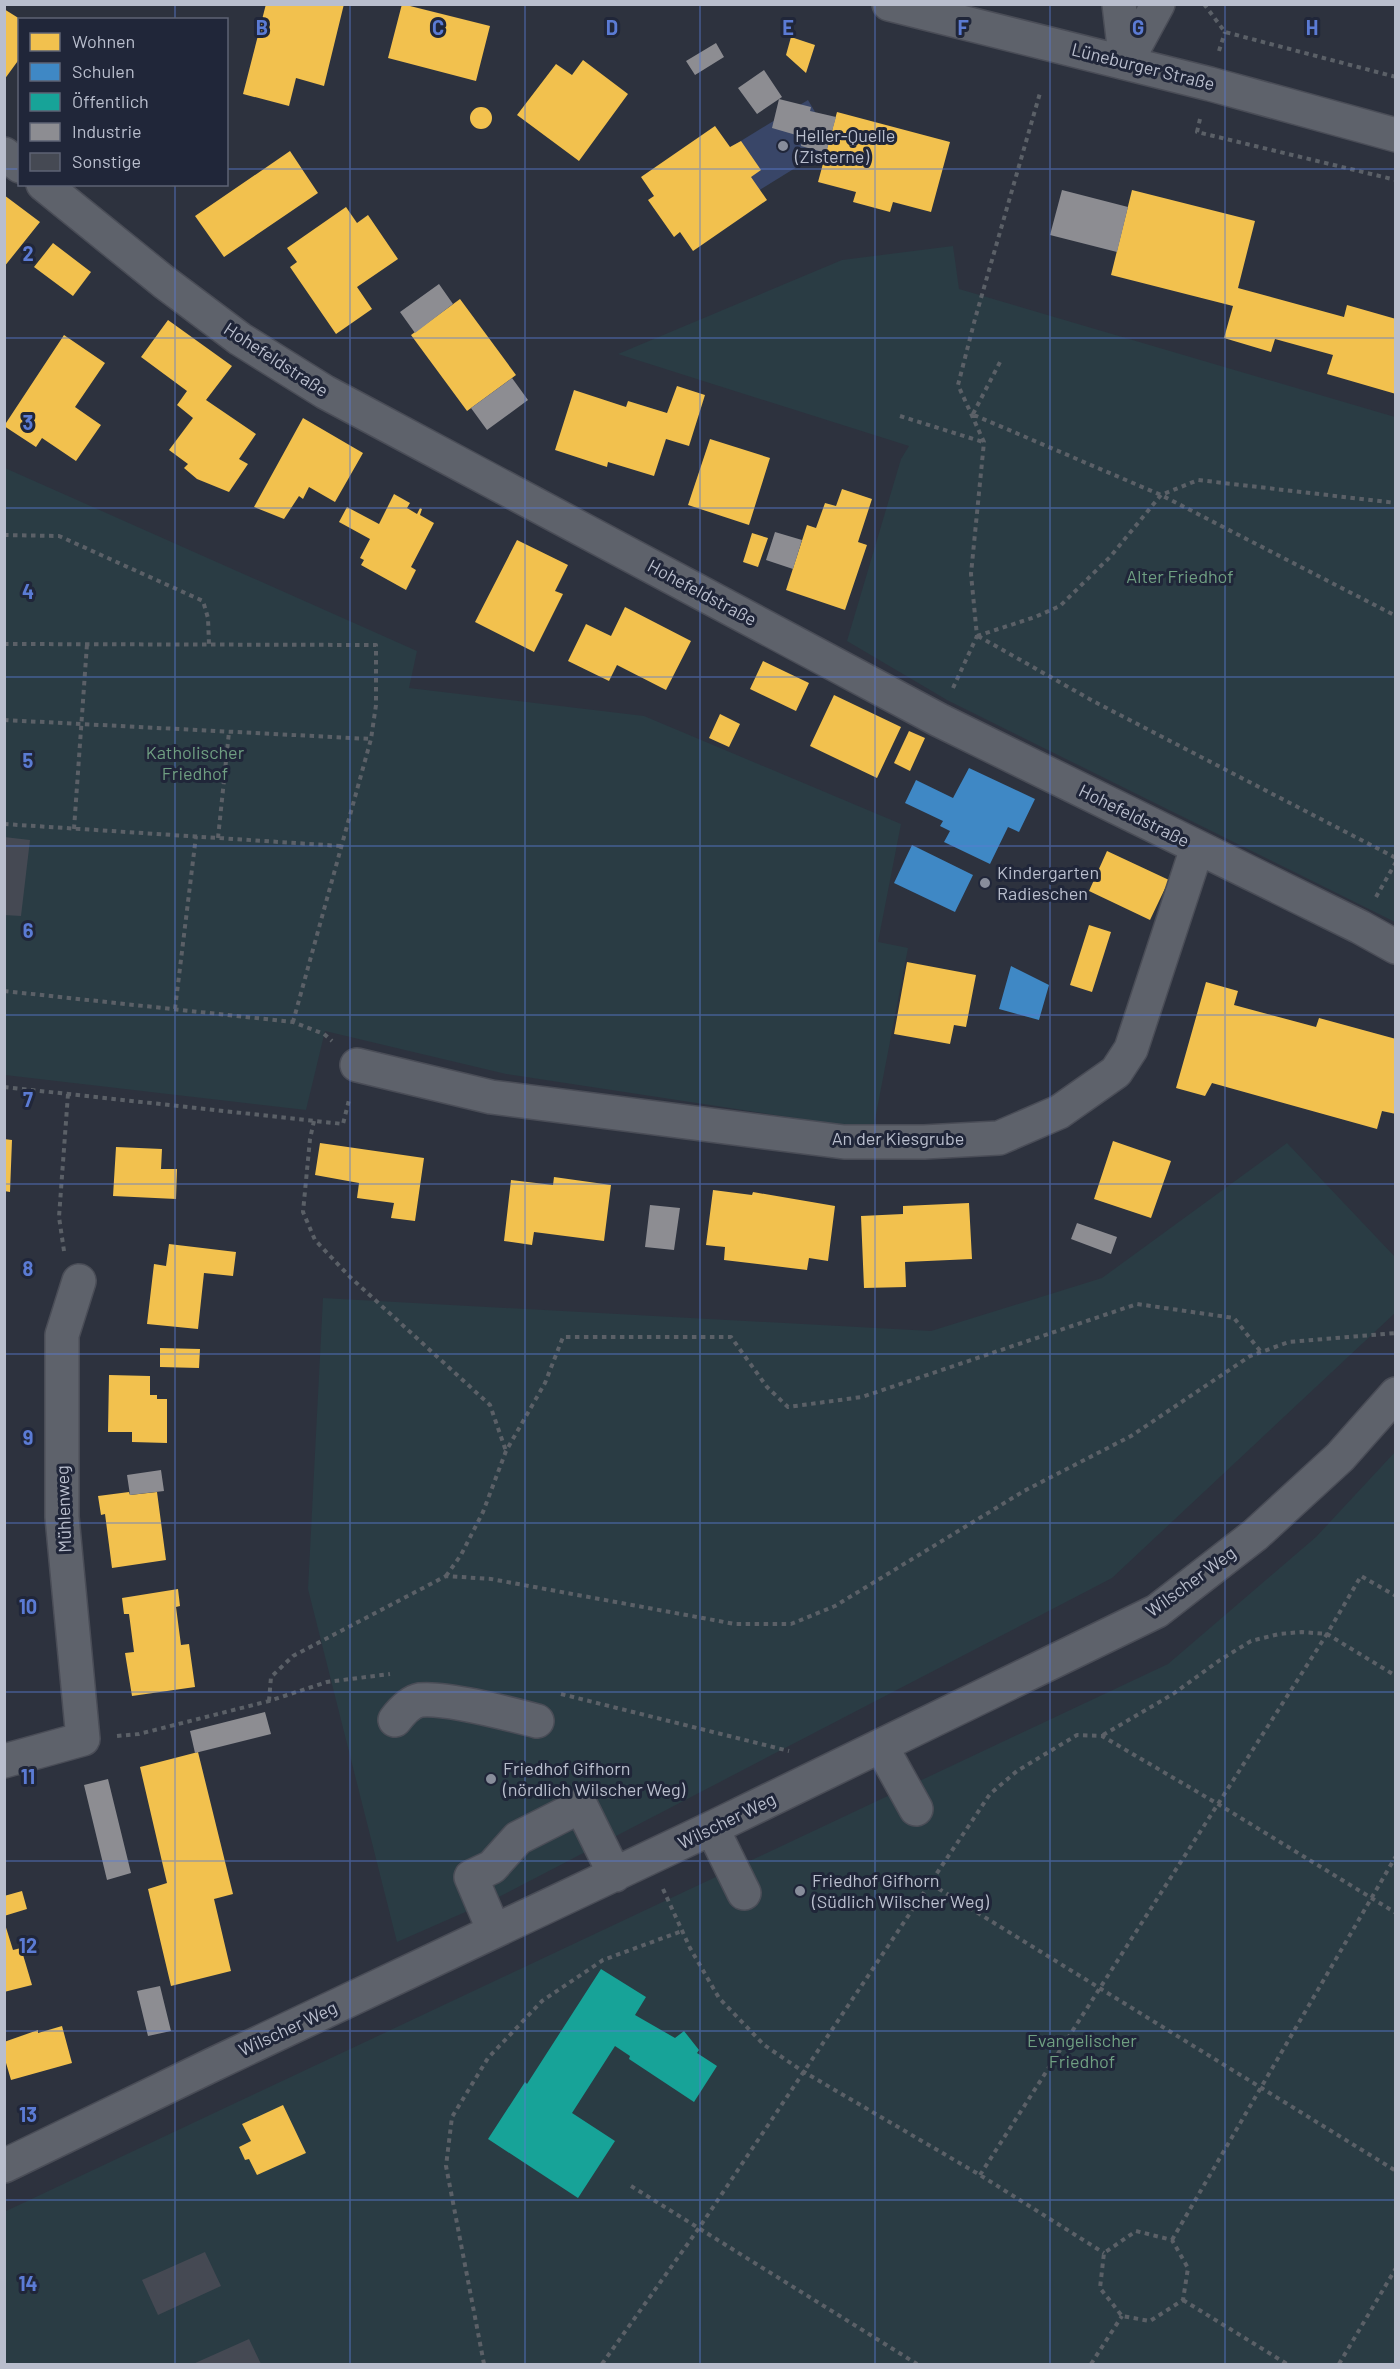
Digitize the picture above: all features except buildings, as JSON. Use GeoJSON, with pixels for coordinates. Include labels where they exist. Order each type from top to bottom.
{"type":"FeatureCollection","features":[{"type":"Feature","properties":{"kind":"street","name":"Lüneburger Straße"},"geometry":{"type":"LineString","coordinates":[[889,4],[1126,63],[1395,135]]}},
{"type":"Feature","properties":{"kind":"street"},"geometry":{"type":"LineString","coordinates":[[1119,4],[1126,63]]}},
{"type":"Feature","properties":{"kind":"street"},"geometry":{"type":"LineString","coordinates":[[1126,63],[1158,4]]}},
{"type":"Feature","properties":{"kind":"street"},"geometry":{"type":"LineString","coordinates":[[4,154],[18,164]]}},
{"type":"Feature","properties":{"kind":"street","name":"Hohefeldstraße"},"geometry":{"type":"LineString","coordinates":[[45,186],[164,282],[240,339],[325,392],[939,720],[1360,927],[1395,947]]}},
{"type":"Feature","properties":{"kind":"street","name":"An der Kiesgrube"},"geometry":{"type":"LineString","coordinates":[[357,1065],[491,1097],[844,1142],[924,1142],[999,1138],[1059,1112],[1116,1071],[1131,1049],[1197,848]]}},
{"type":"Feature","properties":{"kind":"street","name":"Mühlenweg"},"geometry":{"type":"LineString","coordinates":[[4,1761],[83,1739],[62,1517],[62,1335],[79,1281]]}},
{"type":"Feature","properties":{"kind":"street","name":"Wilscher Weg"},"geometry":{"type":"LineString","coordinates":[[4,2166],[615,1875],[1157,1611],[1256,1535],[1340,1457],[1395,1394]]}},
{"type":"Feature","properties":{"kind":"street"},"geometry":{"type":"LineString","coordinates":[[395,1720],[404,1709],[418,1700],[438,1701],[537,1721]]}},
{"type":"Feature","properties":{"kind":"street"},"geometry":{"type":"LineString","coordinates":[[881,1746],[916,1809]]}},
{"type":"Feature","properties":{"kind":"street"},"geometry":{"type":"LineString","coordinates":[[494,1931],[471,1877],[492,1867],[518,1838],[581,1806],[615,1875]]}},
{"type":"Feature","properties":{"kind":"street"},"geometry":{"type":"LineString","coordinates":[[712,1828],[744,1893]]}},
{"type":"Feature","properties":{"kind":"path"},"geometry":{"type":"LineString","coordinates":[[1204,4],[1225,32],[1395,77]]}},
{"type":"Feature","properties":{"kind":"path"},"geometry":{"type":"LineString","coordinates":[[939,720],[977,636],[971,574],[984,442],[958,385],[1040,93]]}},
{"type":"Feature","properties":{"kind":"path"},"geometry":{"type":"LineString","coordinates":[[1197,132],[1395,180]]}},
{"type":"Feature","properties":{"kind":"path"},"geometry":{"type":"LineString","coordinates":[[973,415],[1000,362]]}},
{"type":"Feature","properties":{"kind":"path"},"geometry":{"type":"LineString","coordinates":[[973,415],[1161,495],[1395,615]]}},
{"type":"Feature","properties":{"kind":"path"},"geometry":{"type":"LineString","coordinates":[[900,416],[984,442]]}},
{"type":"Feature","properties":{"kind":"path"},"geometry":{"type":"LineString","coordinates":[[977,636],[1035,617],[1060,606],[1110,557],[1161,495],[1198,480],[1395,503]]}},
{"type":"Feature","properties":{"kind":"path"},"geometry":{"type":"LineString","coordinates":[[4,535],[59,536],[203,601],[208,618],[209,644]]}},
{"type":"Feature","properties":{"kind":"path"},"geometry":{"type":"LineString","coordinates":[[977,636],[1093,701],[1395,858]]}},
{"type":"Feature","properties":{"kind":"path"},"geometry":{"type":"LineString","coordinates":[[4,644],[376,645],[376,705],[371,739],[293,1022]]}},
{"type":"Feature","properties":{"kind":"path"},"geometry":{"type":"LineString","coordinates":[[74,828],[87,644]]}},
{"type":"Feature","properties":{"kind":"path"},"geometry":{"type":"LineString","coordinates":[[4,720],[371,739]]}},
{"type":"Feature","properties":{"kind":"path"},"geometry":{"type":"LineString","coordinates":[[218,838],[229,732]]}},
{"type":"Feature","properties":{"kind":"path"},"geometry":{"type":"LineString","coordinates":[[4,824],[341,846]]}},
{"type":"Feature","properties":{"kind":"path"},"geometry":{"type":"LineString","coordinates":[[174,1010],[196,836]]}},
{"type":"Feature","properties":{"kind":"path"},"geometry":{"type":"LineString","coordinates":[[4,991],[293,1022],[324,1034]]}},
{"type":"Feature","properties":{"kind":"path"},"geometry":{"type":"LineString","coordinates":[[4,1087],[343,1124],[357,1065]]}},
{"type":"Feature","properties":{"kind":"path"},"geometry":{"type":"LineString","coordinates":[[68,1094],[59,1217],[62,1247],[79,1281]]}},
{"type":"Feature","properties":{"kind":"path"},"geometry":{"type":"LineString","coordinates":[[314,1121],[310,1139],[303,1212],[315,1240],[350,1277],[490,1405],[506,1451]]}},
{"type":"Feature","properties":{"kind":"path"},"geometry":{"type":"LineString","coordinates":[[269,1701],[271,1677],[293,1656],[446,1576],[461,1555],[483,1512],[506,1451],[545,1383],[563,1337],[731,1337],[767,1387],[788,1407],[862,1397],[1137,1304],[1234,1318],[1261,1352]]}},
{"type":"Feature","properties":{"kind":"path"},"geometry":{"type":"LineString","coordinates":[[446,1576],[490,1579],[735,1624],[791,1624],[835,1606],[1024,1491],[1131,1436],[1250,1356],[1289,1342],[1395,1334]]}},
{"type":"Feature","properties":{"kind":"path"},"geometry":{"type":"LineString","coordinates":[[980,2175],[1327,1634],[1361,1575],[1395,1596]]}},
{"type":"Feature","properties":{"kind":"path"},"geometry":{"type":"LineString","coordinates":[[1102,1736],[1173,1694],[1251,1641],[1279,1634],[1302,1632],[1327,1634],[1395,1676]]}},
{"type":"Feature","properties":{"kind":"path"},"geometry":{"type":"LineString","coordinates":[[602,2364],[699,2228],[990,1794],[1008,1777],[1077,1735],[1102,1736],[1395,1913]]}},
{"type":"Feature","properties":{"kind":"path"},"geometry":{"type":"LineString","coordinates":[[1172,2240],[1395,1856]]}},
{"type":"Feature","properties":{"kind":"path"},"geometry":{"type":"LineString","coordinates":[[649,1858],[682,1931],[719,1998],[765,2045],[804,2072],[980,2175],[1104,2253]]}},
{"type":"Feature","properties":{"kind":"path"},"geometry":{"type":"LineString","coordinates":[[931,1884],[1395,2171]]}},
{"type":"Feature","properties":{"kind":"path"},"geometry":{"type":"LineString","coordinates":[[484,2364],[446,2166],[452,2117],[488,2058],[542,2001],[603,1960],[682,1931]]}},
{"type":"Feature","properties":{"kind":"path"},"geometry":{"type":"LineString","coordinates":[[631,2186],[917,2364]]}},
{"type":"Feature","properties":{"kind":"path"},"geometry":{"type":"LineString","coordinates":[[1136,2231],[1172,2240],[1188,2268],[1183,2300],[1150,2321],[1122,2316],[1100,2288],[1104,2253],[1136,2231]]}},
{"type":"Feature","properties":{"kind":"path"},"geometry":{"type":"LineString","coordinates":[[1339,2364],[1395,2268]]}},
{"type":"Feature","properties":{"kind":"path"},"geometry":{"type":"LineString","coordinates":[[1183,2300],[1287,2364]]}},
{"type":"Feature","properties":{"kind":"path"},"geometry":{"type":"LineString","coordinates":[[1091,2364],[1122,2316]]}},
{"type":"Feature","properties":{"kind":"green space","name":"Alter Friedhof"},"geometry":{"type":"Polygon","coordinates":[[[953,246],[959,289],[1395,417],[1395,922],[947,700],[847,641],[901,459],[909,446],[618,354],[842,260],[953,246]]]}},
{"type":"Feature","properties":{"kind":"green space","name":"Katholischer Friedhof"},"geometry":{"type":"Polygon","coordinates":[[[5,468],[417,651],[409,688],[644,716],[901,824],[878,942],[908,948],[873,1130],[506,1074],[325,1031],[306,1110],[5,1075],[5,468]]]}},
{"type":"Feature","properties":{"kind":"green space"},"geometry":{"type":"Polygon","coordinates":[[[1287,1143],[1395,1257],[1395,1313],[1112,1578],[495,1899],[397,1942],[308,1589],[323,1298],[931,1331],[1102,1278],[1287,1143]]]}},
{"type":"Feature","properties":{"kind":"green space","name":"Evangelischer Friedhof"},"geometry":{"type":"Polygon","coordinates":[[[1395,1452],[1395,2364],[5,2364],[4,2212],[1168,1664],[1316,1537],[1395,1452]]]}},
{"type":"Feature","properties":{"kind":"water","name":"Heller-Quelle (Zisterne)"},"geometry":{"type":"Polygon","coordinates":[[[808,100],[834,144],[758,191],[731,147],[808,100]]]}},
{"type":"Feature","properties":{"kind":"place","name":"Heller-Quelle (Zisterne)"},"geometry":{"type":"Point","coordinates":[783,146]}},
{"type":"Feature","properties":{"kind":"place","name":"Kindergarten Radieschen"},"geometry":{"type":"Point","coordinates":[985,883]}},
{"type":"Feature","properties":{"kind":"place","name":"Friedhof Gifhorn (nördlich Wilscher Weg)"},"geometry":{"type":"Point","coordinates":[491,1779]}},
{"type":"Feature","properties":{"kind":"place","name":"Friedhof Gifhorn (Südlich Wilscher Weg)"},"geometry":{"type":"Point","coordinates":[800,1891]}}]}
